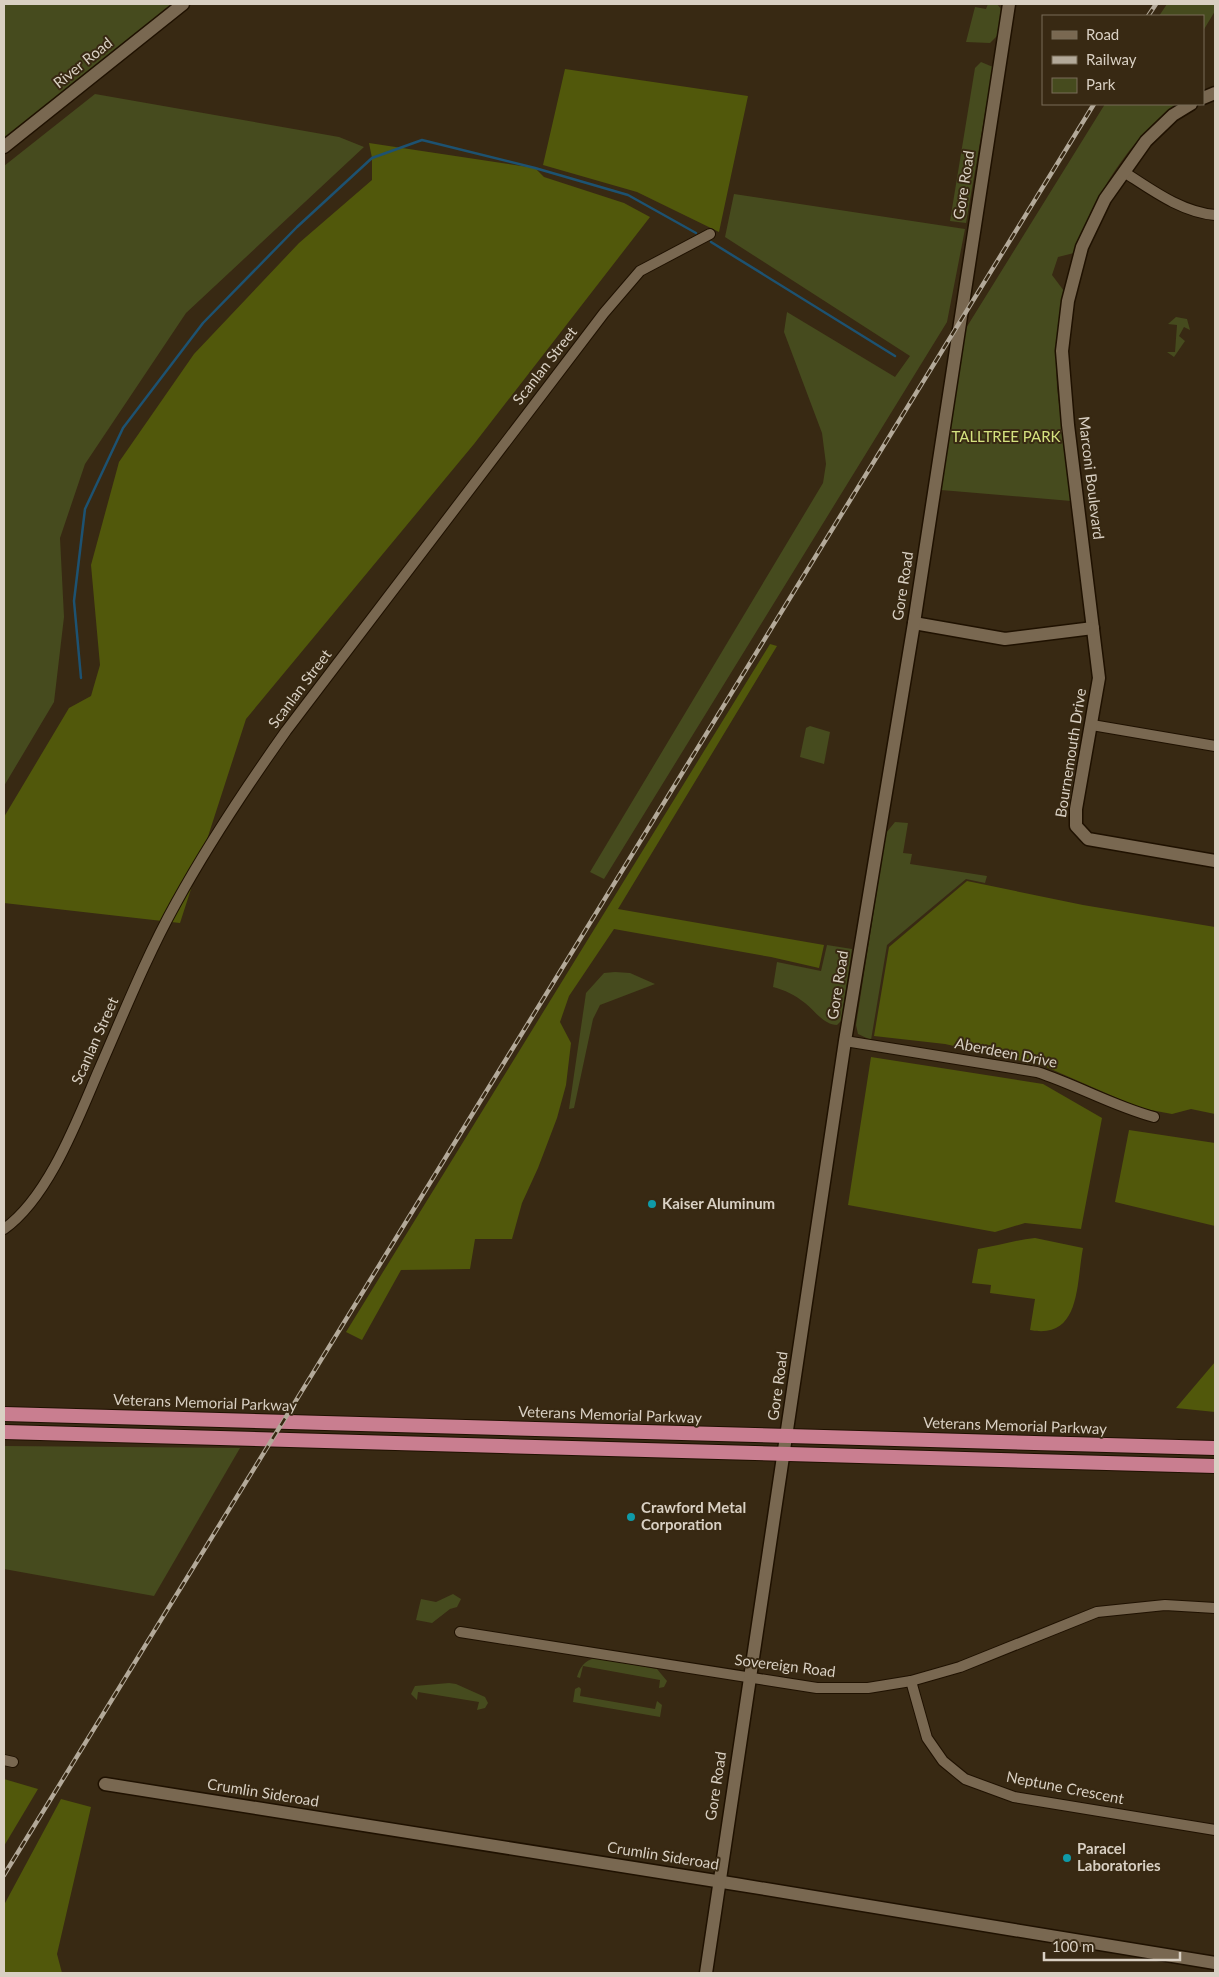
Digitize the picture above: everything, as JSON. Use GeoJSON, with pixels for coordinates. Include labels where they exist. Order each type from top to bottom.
{"type":"FeatureCollection","features":[{"type":"Feature","properties":{"kind":"highway","name":"Veterans Memorial Parkway"},"geometry":{"type":"LineString","coordinates":[[4,1414],[1215,1448]]}},
{"type":"Feature","properties":{"kind":"highway"},"geometry":{"type":"LineString","coordinates":[[4,1432],[1215,1466]]}},
{"type":"Feature","properties":{"kind":"street","name":"River Road"},"geometry":{"type":"LineString","coordinates":[[4,148],[183,4]]}},
{"type":"Feature","properties":{"kind":"street","name":"Gore Road"},"geometry":{"type":"LineString","coordinates":[[706,1973],[718,1881],[785,1453],[845,1041],[914,623],[1009,4]]}},
{"type":"Feature","properties":{"kind":"street","name":"Marconi Boulevard"},"geometry":{"type":"LineString","coordinates":[[1093,628],[1068,425],[1062,351],[1068,301],[1082,247],[1105,199],[1152,135],[1173,115],[1189,105]]}},
{"type":"Feature","properties":{"kind":"street"},"geometry":{"type":"LineString","coordinates":[[1124,172],[1174,203],[1205,214],[1215,215]]}},
{"type":"Feature","properties":{"kind":"street","name":"Scanlan Street"},"geometry":{"type":"LineString","coordinates":[[4,1229],[26,1211],[48,1178],[76,1121],[141,974],[176,904],[246,788],[286,731],[604,314],[634,278],[640,271],[710,234]]}},
{"type":"Feature","properties":{"kind":"street"},"geometry":{"type":"LineString","coordinates":[[914,623],[1005,639],[1093,628]]}},
{"type":"Feature","properties":{"kind":"street","name":"Bournemouth Drive"},"geometry":{"type":"LineString","coordinates":[[1093,628],[1099,678],[1076,809],[1076,826],[1088,839],[1215,861]]}},
{"type":"Feature","properties":{"kind":"street"},"geometry":{"type":"LineString","coordinates":[[1092,725],[1215,746]]}},
{"type":"Feature","properties":{"kind":"street","name":"Aberdeen Drive"},"geometry":{"type":"LineString","coordinates":[[845,1041],[1037,1072],[1063,1080],[1117,1105],[1154,1117]]}},
{"type":"Feature","properties":{"kind":"street","name":"Sovereign Road"},"geometry":{"type":"LineString","coordinates":[[460,1632],[817,1688],[868,1688],[911,1682],[960,1666],[1097,1612],[1165,1605],[1215,1608]]}},
{"type":"Feature","properties":{"kind":"street","name":"Neptune Crescent"},"geometry":{"type":"LineString","coordinates":[[911,1682],[927,1738],[943,1761],[965,1779],[1014,1796],[1215,1830]]}},
{"type":"Feature","properties":{"kind":"street","name":"Crumlin Sideroad"},"geometry":{"type":"LineString","coordinates":[[105,1784],[718,1881],[1215,1963]]}},
{"type":"Feature","properties":{"kind":"green space"},"geometry":{"type":"Polygon","coordinates":[[[4,4],[175,4],[4,139],[4,4]]]}},
{"type":"Feature","properties":{"kind":"green space"},"geometry":{"type":"Polygon","coordinates":[[[988,4],[997,4],[1001,9],[998,35],[990,43],[966,42],[975,7],[986,9],[988,4]]]}},
{"type":"Feature","properties":{"kind":"green space"},"geometry":{"type":"Polygon","coordinates":[[[1167,4],[1215,4],[1215,11],[1204,29],[1204,15],[1160,15],[1167,4]]]}},
{"type":"Feature","properties":{"kind":"green space"},"geometry":{"type":"Polygon","coordinates":[[[981,62],[993,67],[966,223],[950,221],[975,68],[981,62]]]}},
{"type":"Feature","properties":{"kind":"green space"},"geometry":{"type":"Polygon","coordinates":[[[565,69],[748,96],[719,232],[637,192],[543,165],[565,69]]]}},
{"type":"Feature","properties":{"kind":"green space"},"geometry":{"type":"Polygon","coordinates":[[[95,94],[339,137],[364,147],[186,313],[85,464],[60,538],[64,617],[54,702],[4,786],[4,166],[95,94]]]}},
{"type":"Feature","properties":{"kind":"green space","name":"TALLTREE PARK"},"geometry":{"type":"Polygon","coordinates":[[[1104,105],[1178,105],[1144,134],[1129,151],[1103,190],[1082,232],[1074,253],[1058,257],[1052,275],[1064,291],[1056,359],[1057,388],[1071,501],[941,490],[963,333],[1104,105]]]}},
{"type":"Feature","properties":{"kind":"green space"},"geometry":{"type":"Polygon","coordinates":[[[369,143],[535,168],[544,177],[624,203],[650,217],[474,444],[246,719],[180,923],[4,903],[4,817],[69,708],[91,696],[100,665],[91,565],[119,462],[194,354],[299,243],[372,180],[372,158],[369,143]]]}},
{"type":"Feature","properties":{"kind":"green space"},"geometry":{"type":"Polygon","coordinates":[[[734,194],[965,229],[947,322],[604,879],[590,872],[823,483],[826,464],[822,433],[784,332],[787,312],[895,377],[910,356],[725,237],[734,194]]]}},
{"type":"Feature","properties":{"kind":"green space"},"geometry":{"type":"Polygon","coordinates":[[[1176,317],[1187,319],[1190,330],[1184,327],[1179,336],[1185,341],[1174,357],[1167,352],[1175,352],[1177,325],[1168,324],[1176,317]]]}},
{"type":"Feature","properties":{"kind":"green space"},"geometry":{"type":"Polygon","coordinates":[[[770,644],[777,646],[618,909],[824,945],[819,968],[771,957],[614,929],[569,996],[560,1022],[571,1043],[566,1085],[557,1118],[522,1203],[512,1239],[475,1239],[470,1269],[401,1270],[362,1340],[346,1332],[770,644]]]}},
{"type":"Feature","properties":{"kind":"green space"},"geometry":{"type":"Polygon","coordinates":[[[810,726],[830,732],[824,764],[800,757],[806,728],[810,726]]]}},
{"type":"Feature","properties":{"kind":"green space"},"geometry":{"type":"Polygon","coordinates":[[[895,822],[908,823],[903,853],[912,854],[910,864],[987,876],[985,883],[966,879],[887,945],[871,1040],[858,1034],[856,1025],[886,833],[895,822]]]}},
{"type":"Feature","properties":{"kind":"green space"},"geometry":{"type":"Polygon","coordinates":[[[967,881],[1083,905],[1215,927],[1215,1114],[1191,1109],[1172,1114],[1140,1108],[1044,1066],[945,1044],[874,1036],[889,947],[967,881]]]}},
{"type":"Feature","properties":{"kind":"green space"},"geometry":{"type":"Polygon","coordinates":[[[827,945],[852,949],[841,1021],[837,1025],[828,1023],[794,995],[773,987],[777,962],[821,971],[827,945]]]}},
{"type":"Feature","properties":{"kind":"green space"},"geometry":{"type":"Polygon","coordinates":[[[604,973],[630,973],[655,984],[600,1005],[593,1019],[574,1108],[569,1109],[586,993],[604,973]]]}},
{"type":"Feature","properties":{"kind":"green space"},"geometry":{"type":"Polygon","coordinates":[[[871,1057],[1043,1084],[1102,1118],[1081,1229],[1025,1223],[995,1232],[848,1205],[871,1057]]]}},
{"type":"Feature","properties":{"kind":"green space"},"geometry":{"type":"Polygon","coordinates":[[[1129,1130],[1215,1143],[1215,1226],[1115,1202],[1129,1130]]]}},
{"type":"Feature","properties":{"kind":"green space"},"geometry":{"type":"Polygon","coordinates":[[[1035,1238],[1083,1248],[1077,1292],[1073,1306],[1067,1318],[1059,1326],[1047,1331],[1030,1330],[1035,1299],[990,1293],[991,1285],[972,1283],[978,1249],[1035,1238]]]}},
{"type":"Feature","properties":{"kind":"green space"},"geometry":{"type":"Polygon","coordinates":[[[1215,1362],[1215,1412],[1176,1408],[1215,1362]]]}},
{"type":"Feature","properties":{"kind":"green space"},"geometry":{"type":"Polygon","coordinates":[[[4,1446],[240,1448],[154,1596],[4,1569],[4,1446]]]}},
{"type":"Feature","properties":{"kind":"green space"},"geometry":{"type":"Polygon","coordinates":[[[453,1594],[461,1599],[457,1607],[450,1609],[432,1623],[416,1620],[421,1599],[436,1602],[453,1594]]]}},
{"type":"Feature","properties":{"kind":"green space"},"geometry":{"type":"Polygon","coordinates":[[[595,1658],[657,1669],[667,1681],[664,1687],[659,1688],[660,1680],[583,1666],[580,1678],[577,1677],[583,1665],[595,1658]]]}},
{"type":"Feature","properties":{"kind":"green space"},"geometry":{"type":"Polygon","coordinates":[[[456,1684],[485,1697],[488,1703],[485,1708],[477,1710],[479,1702],[418,1692],[417,1700],[411,1694],[415,1686],[456,1684]]]}},
{"type":"Feature","properties":{"kind":"green space"},"geometry":{"type":"Polygon","coordinates":[[[579,1687],[581,1689],[580,1696],[655,1709],[657,1701],[662,1705],[660,1717],[573,1702],[575,1689],[579,1687]]]}},
{"type":"Feature","properties":{"kind":"green space"},"geometry":{"type":"Polygon","coordinates":[[[4,1779],[38,1789],[4,1846],[4,1779]]]}},
{"type":"Feature","properties":{"kind":"green space"},"geometry":{"type":"Polygon","coordinates":[[[61,1799],[91,1807],[57,1954],[62,1973],[4,1973],[4,1905],[61,1799]]]}},
{"type":"Feature","properties":{"kind":"waterway"},"geometry":{"type":"LineString","coordinates":[[81,678],[74,601],[85,509],[123,428],[203,323],[297,227],[372,158],[422,140],[535,168],[628,195],[696,233]]}},
{"type":"Feature","properties":{"kind":"waterway"},"geometry":{"type":"LineString","coordinates":[[711,242],[895,356]]}},
{"type":"Feature","properties":{"kind":"railway"},"geometry":{"type":"LineString","coordinates":[[1149,15],[1156,4]]}},
{"type":"Feature","properties":{"kind":"railway"},"geometry":{"type":"LineString","coordinates":[[4,1875],[1093,105]]}},
{"type":"Feature","properties":{"kind":"place","name":"Kaiser Aluminum"},"geometry":{"type":"Point","coordinates":[652,1204]}},
{"type":"Feature","properties":{"kind":"place","name":"Crawford Metal Corporation"},"geometry":{"type":"Point","coordinates":[631,1517]}},
{"type":"Feature","properties":{"kind":"place","name":"Paracel Laboratories"},"geometry":{"type":"Point","coordinates":[1067,1858]}}]}
